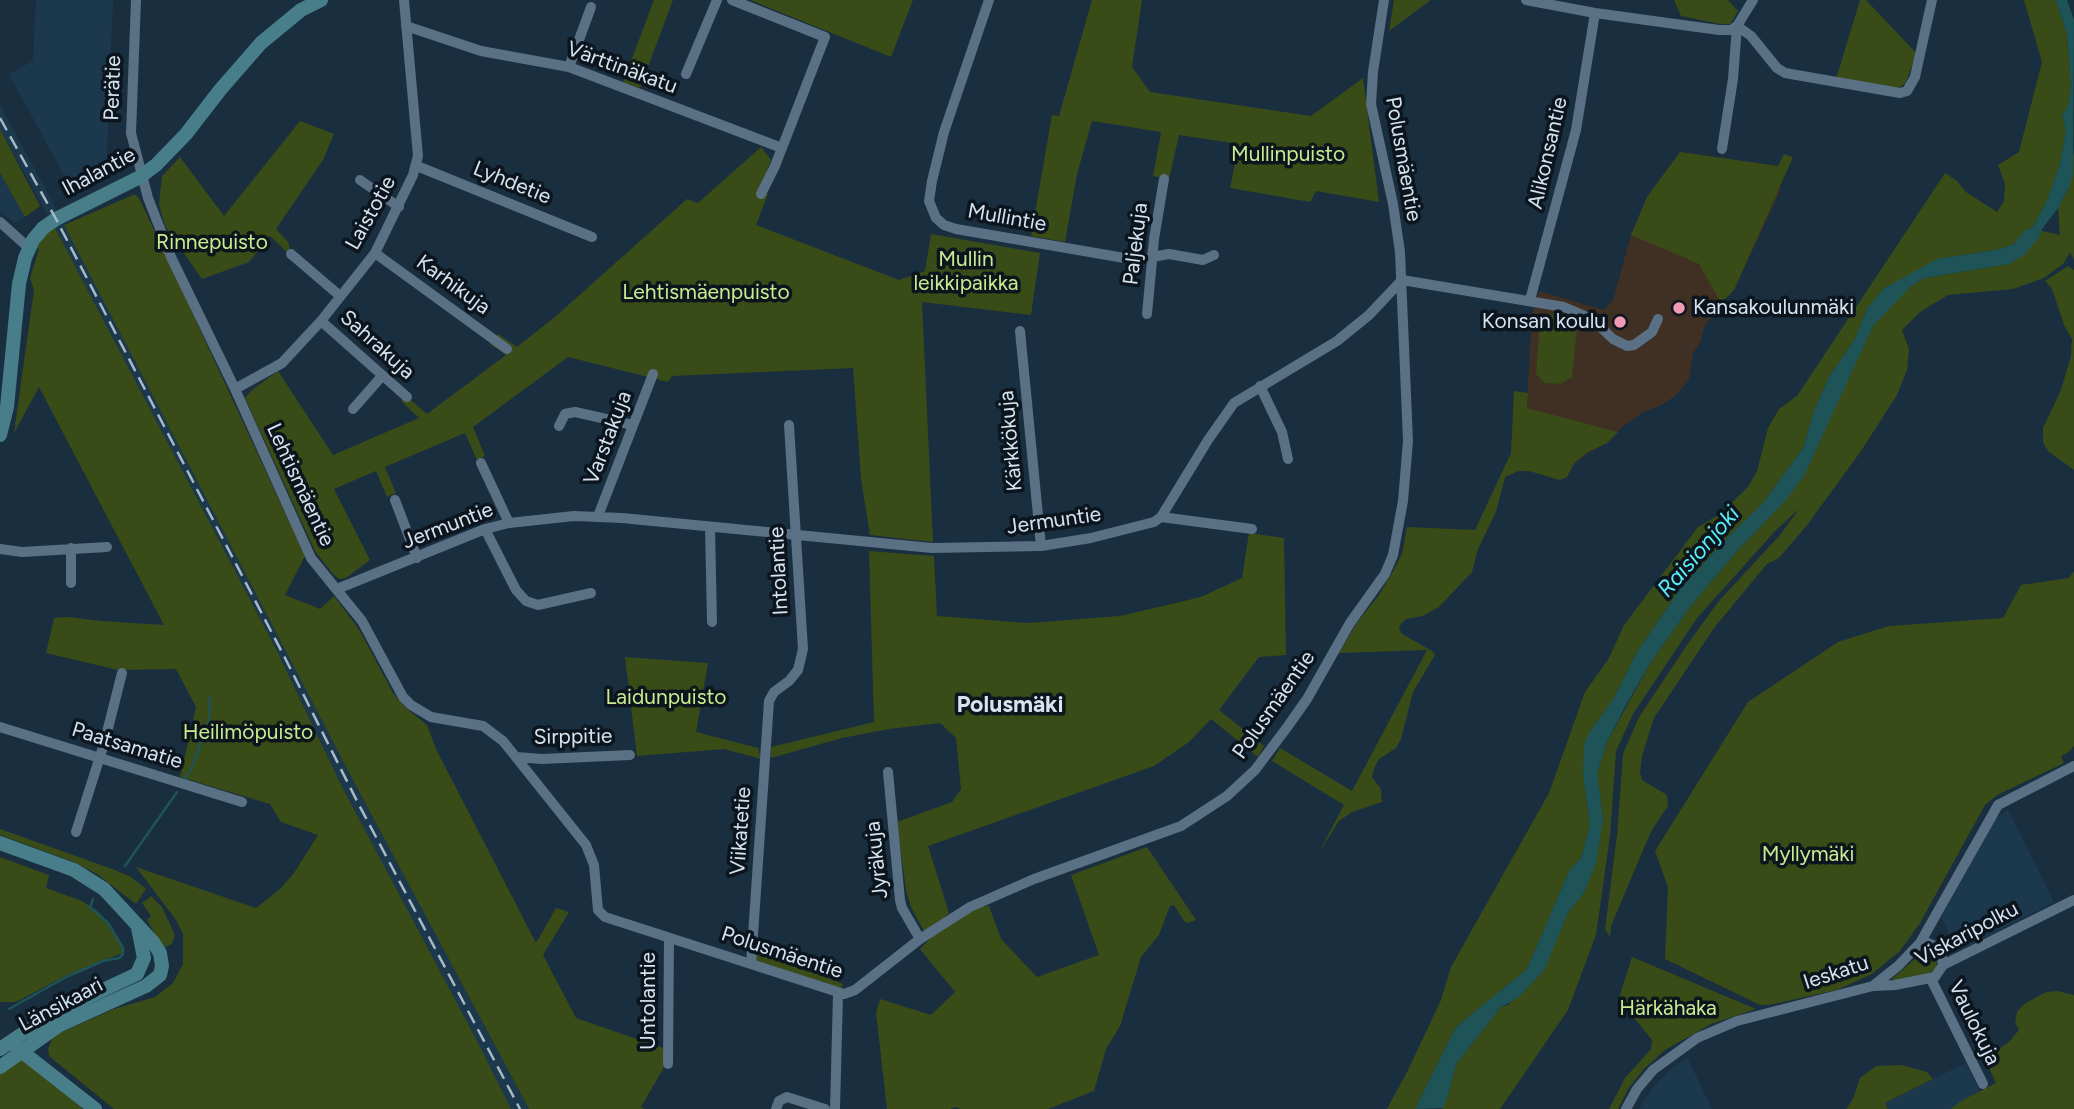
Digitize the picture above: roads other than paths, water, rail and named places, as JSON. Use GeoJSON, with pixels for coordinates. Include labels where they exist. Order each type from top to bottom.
{"type":"FeatureCollection","features":[{"type":"Feature","properties":{"kind":"street","name":"Perätie"},"geometry":{"type":"LineString","coordinates":[[136,0],[131,133],[141,177]]}},
{"type":"Feature","properties":{"kind":"street","name":"Ihalantie"},"geometry":{"type":"LineString","coordinates":[[0,435],[6,407],[6,357],[19,284],[29,248],[38,233],[48,223],[141,177],[170,152],[219,90],[299,5],[321,0]]}},
{"type":"Feature","properties":{"kind":"street","name":"Laistotie"},"geometry":{"type":"LineString","coordinates":[[235,390],[282,363],[321,321],[375,253],[417,166],[404,0]]}},
{"type":"Feature","properties":{"kind":"street"},"geometry":{"type":"LineString","coordinates":[[686,74],[717,0]]}},
{"type":"Feature","properties":{"kind":"street"},"geometry":{"type":"LineString","coordinates":[[732,0],[825,37],[761,194]]}},
{"type":"Feature","properties":{"kind":"street","name":"Mullintie"},"geometry":{"type":"LineString","coordinates":[[989,0],[954,99],[935,168],[929,201],[936,218],[944,225],[956,229],[1136,260],[1169,254],[1203,260],[1214,255]]}},
{"type":"Feature","properties":{"kind":"street","name":"Polusmäentie"},"geometry":{"type":"LineString","coordinates":[[600,914],[838,994],[850,993],[920,939],[960,913],[1034,879],[1153,838],[1196,818],[1227,796],[1255,770],[1307,699],[1350,623],[1385,575],[1393,555],[1406,484],[1408,441],[1402,280],[1393,204],[1371,104],[1384,0]]}},
{"type":"Feature","properties":{"kind":"street"},"geometry":{"type":"LineString","coordinates":[[1526,0],[1595,13],[1724,31],[1737,26]]}},
{"type":"Feature","properties":{"kind":"street"},"geometry":{"type":"LineString","coordinates":[[1722,149],[1733,79],[1737,26],[1754,0]]}},
{"type":"Feature","properties":{"kind":"street"},"geometry":{"type":"LineString","coordinates":[[1737,26],[1751,36],[1777,68],[1785,73],[1892,93],[1907,91],[1918,65],[1932,0]]}},
{"type":"Feature","properties":{"kind":"street"},"geometry":{"type":"LineString","coordinates":[[569,67],[592,7]]}},
{"type":"Feature","properties":{"kind":"street","name":"Alikonsantie"},"geometry":{"type":"LineString","coordinates":[[1530,300],[1576,130],[1595,13]]}},
{"type":"Feature","properties":{"kind":"street","name":"Värttinäkatu"},"geometry":{"type":"LineString","coordinates":[[406,26],[481,51],[569,67],[782,148]]}},
{"type":"Feature","properties":{"kind":"street","name":"Lyhdetie"},"geometry":{"type":"LineString","coordinates":[[417,166],[593,237]]}},
{"type":"Feature","properties":{"kind":"street","name":"Lehtismäentie"},"geometry":{"type":"LineString","coordinates":[[141,177],[171,257],[311,558],[362,621],[397,688],[411,705],[431,717],[483,726],[494,732],[516,757],[591,854],[600,914]]}},
{"type":"Feature","properties":{"kind":"street","name":"Paljekuja"},"geometry":{"type":"LineString","coordinates":[[1147,314],[1156,221],[1164,179]]}},
{"type":"Feature","properties":{"kind":"street"},"geometry":{"type":"LineString","coordinates":[[360,180],[399,207]]}},
{"type":"Feature","properties":{"kind":"street"},"geometry":{"type":"LineString","coordinates":[[0,222],[29,248]]}},
{"type":"Feature","properties":{"kind":"street","name":"Karhikuja"},"geometry":{"type":"LineString","coordinates":[[375,253],[507,349]]}},
{"type":"Feature","properties":{"kind":"street"},"geometry":{"type":"LineString","coordinates":[[291,254],[340,296]]}},
{"type":"Feature","properties":{"kind":"street"},"geometry":{"type":"LineString","coordinates":[[1252,529],[1161,517],[1227,410],[1243,396],[1345,335],[1402,280],[1530,300],[1579,312],[1592,319],[1620,344],[1627,346],[1634,345],[1652,332],[1658,319]]}},
{"type":"Feature","properties":{"kind":"street","name":"Sahrakuja"},"geometry":{"type":"LineString","coordinates":[[321,321],[407,397]]}},
{"type":"Feature","properties":{"kind":"street","name":"Kärkkökuja"},"geometry":{"type":"LineString","coordinates":[[1020,331],[1041,547]]}},
{"type":"Feature","properties":{"kind":"street","name":"Varstakuja"},"geometry":{"type":"LineString","coordinates":[[598,516],[653,374]]}},
{"type":"Feature","properties":{"kind":"street"},"geometry":{"type":"LineString","coordinates":[[353,409],[382,376]]}},
{"type":"Feature","properties":{"kind":"street"},"geometry":{"type":"LineString","coordinates":[[1261,386],[1282,432],[1288,459]]}},
{"type":"Feature","properties":{"kind":"street"},"geometry":{"type":"LineString","coordinates":[[559,426],[565,414],[575,412],[633,425]]}},
{"type":"Feature","properties":{"kind":"street","name":"Intolantie"},"geometry":{"type":"LineString","coordinates":[[769,701],[774,692],[794,676],[802,657],[789,425]]}},
{"type":"Feature","properties":{"kind":"street"},"geometry":{"type":"LineString","coordinates":[[481,463],[509,523]]}},
{"type":"Feature","properties":{"kind":"street"},"geometry":{"type":"LineString","coordinates":[[395,500],[417,558]]}},
{"type":"Feature","properties":{"kind":"street","name":"Jermuntie"},"geometry":{"type":"LineString","coordinates":[[337,589],[509,523],[598,516],[932,548],[1041,547],[1091,538],[1154,522],[1161,517]]}},
{"type":"Feature","properties":{"kind":"street"},"geometry":{"type":"LineString","coordinates":[[710,527],[712,622]]}},
{"type":"Feature","properties":{"kind":"street"},"geometry":{"type":"LineString","coordinates":[[485,530],[516,590],[526,601],[538,605],[591,593]]}},
{"type":"Feature","properties":{"kind":"street"},"geometry":{"type":"LineString","coordinates":[[0,549],[22,552],[107,547]]}},
{"type":"Feature","properties":{"kind":"street"},"geometry":{"type":"LineString","coordinates":[[71,548],[71,583]]}},
{"type":"Feature","properties":{"kind":"street"},"geometry":{"type":"LineString","coordinates":[[76,832],[100,758],[122,673]]}},
{"type":"Feature","properties":{"kind":"street","name":"Viikatetie"},"geometry":{"type":"LineString","coordinates":[[751,964],[769,701]]}},
{"type":"Feature","properties":{"kind":"street","name":"Paatsamatie"},"geometry":{"type":"LineString","coordinates":[[0,727],[242,802]]}},
{"type":"Feature","properties":{"kind":"street","name":"Sirppitie"},"geometry":{"type":"LineString","coordinates":[[516,757],[542,759],[630,755]]}},
{"type":"Feature","properties":{"kind":"street","name":"Ieskatu"},"geometry":{"type":"LineString","coordinates":[[1626,1109],[1637,1088],[1653,1070],[1697,1038],[1737,1021],[1873,986],[1898,966],[1920,943],[1998,805],[2074,766]]}},
{"type":"Feature","properties":{"kind":"street","name":"Jyräkuja"},"geometry":{"type":"LineString","coordinates":[[888,772],[900,900],[920,939]]}},
{"type":"Feature","properties":{"kind":"street"},"geometry":{"type":"LineString","coordinates":[[0,843],[59,864],[91,880],[115,900],[138,927]]}},
{"type":"Feature","properties":{"kind":"street","name":"Viskaripolku"},"geometry":{"type":"LineString","coordinates":[[1873,986],[1931,979],[1940,972],[1943,965],[2074,900]]}},
{"type":"Feature","properties":{"kind":"street","name":"Länsikaari"},"geometry":{"type":"LineString","coordinates":[[3,1043],[51,1014],[134,976],[141,969],[144,958],[138,927]]}},
{"type":"Feature","properties":{"kind":"street","name":"Länsikaari"},"geometry":{"type":"LineString","coordinates":[[0,1066],[58,1026],[83,1012],[146,986],[160,975],[162,957],[153,942],[138,927]]}},
{"type":"Feature","properties":{"kind":"street","name":"Untolantie"},"geometry":{"type":"LineString","coordinates":[[668,1064],[669,938]]}},
{"type":"Feature","properties":{"kind":"street"},"geometry":{"type":"LineString","coordinates":[[1920,943],[1926,942],[1935,946],[1941,953],[1943,965]]}},
{"type":"Feature","properties":{"kind":"street","name":"Vaulokuja"},"geometry":{"type":"LineString","coordinates":[[1931,979],[1983,1084]]}},
{"type":"Feature","properties":{"kind":"street"},"geometry":{"type":"LineString","coordinates":[[835,1109],[838,994]]}},
{"type":"Feature","properties":{"kind":"street"},"geometry":{"type":"LineString","coordinates":[[3,1043],[21,1051],[94,1109]]}},
{"type":"Feature","properties":{"kind":"street"},"geometry":{"type":"LineString","coordinates":[[776,1109],[779,1101],[787,1097],[825,1109]]}},
{"type":"Feature","properties":{"kind":"waterway"},"geometry":{"type":"LineString","coordinates":[[185,779],[193,765],[209,720],[210,697]]}},
{"type":"Feature","properties":{"kind":"waterway"},"geometry":{"type":"LineString","coordinates":[[125,866],[177,792]]}},
{"type":"Feature","properties":{"kind":"waterway"},"geometry":{"type":"LineString","coordinates":[[9,1009],[66,977],[103,961],[119,958],[123,954],[123,948],[108,923],[90,907],[93,899]]}},
{"type":"Feature","properties":{"kind":"railway"},"geometry":{"type":"LineString","coordinates":[[0,118],[56,219],[358,803],[520,1109]]}},
{"type":"Feature","properties":{"kind":"place","name":"Kansakoulunmäki"},"geometry":{"type":"Point","coordinates":[1679,308]}},
{"type":"Feature","properties":{"kind":"place","name":"Konsan koulu"},"geometry":{"type":"Point","coordinates":[1620,322]}},
{"type":"Feature","properties":{"kind":"district","name":"Polusmäki"},"geometry":{"type":"Point","coordinates":[1010,705]}},
{"type":"Feature","properties":{"kind":"park label","name":"Mullinpuisto"},"geometry":{"type":"Point","coordinates":[1288,155]}},
{"type":"Feature","properties":{"kind":"park label","name":"Rinnepuisto"},"geometry":{"type":"Point","coordinates":[212,243]}},
{"type":"Feature","properties":{"kind":"park label","name":"Mullin leikkipaikka"},"geometry":{"type":"Point","coordinates":[966,272]}},
{"type":"Feature","properties":{"kind":"park label","name":"Lehtismäenpuisto"},"geometry":{"type":"Point","coordinates":[706,293]}},
{"type":"Feature","properties":{"kind":"park label","name":"Laidunpuisto"},"geometry":{"type":"Point","coordinates":[666,698]}},
{"type":"Feature","properties":{"kind":"park label","name":"Heilimöpuisto"},"geometry":{"type":"Point","coordinates":[248,733]}},
{"type":"Feature","properties":{"kind":"park label","name":"Myllymäki"},"geometry":{"type":"Point","coordinates":[1808,855]}},
{"type":"Feature","properties":{"kind":"park label","name":"Härkähaka"},"geometry":{"type":"Point","coordinates":[1668,1009]}},
{"type":"Feature","properties":{"kind":"water label","name":"Raisionjoki"},"geometry":{"type":"Point","coordinates":[1699,552]}}]}
